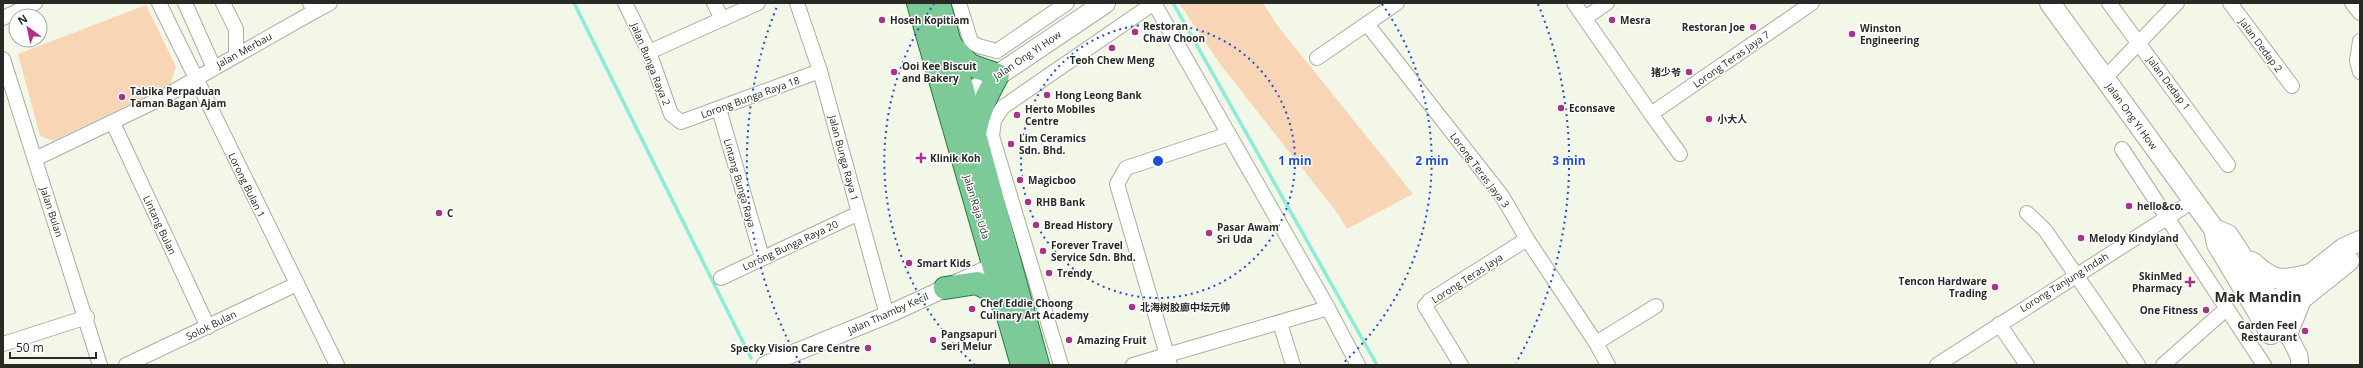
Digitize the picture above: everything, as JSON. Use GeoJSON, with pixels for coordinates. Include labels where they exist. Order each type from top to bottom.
{"type":"FeatureCollection","features":[{"type":"Feature","properties":{"kind":"main road","name":"Jalan Raja Uda"},"geometry":{"type":"LineString","coordinates":[[918,3],[956,99],[975,136],[1002,261],[1008,312],[1022,365]]}},
{"type":"Feature","properties":{"kind":"main road","name":"Jalan Raja Uda"},"geometry":{"type":"LineString","coordinates":[[939,3],[961,44],[956,99],[1002,261],[1038,365]]}},
{"type":"Feature","properties":{"kind":"main road","name":"Jalan Ong Yi How"},"geometry":{"type":"LineString","coordinates":[[956,99],[998,75],[1105,3]]}},
{"type":"Feature","properties":{"kind":"main road","name":"Jalan Ong Yi How"},"geometry":{"type":"LineString","coordinates":[[2050,3],[2192,201],[2214,229],[2217,244],[2245,289],[2279,334]]}},
{"type":"Feature","properties":{"kind":"main road"},"geometry":{"type":"LineString","coordinates":[[961,44],[970,65],[998,75],[985,98],[978,116],[975,136]]}},
{"type":"Feature","properties":{"kind":"main road","name":"Jalan Ong Yi How"},"geometry":{"type":"LineString","coordinates":[[2214,229],[2228,235],[2275,311]]}},
{"type":"Feature","properties":{"kind":"main road"},"geometry":{"type":"LineString","coordinates":[[2275,311],[2312,274],[2344,248],[2357,243]]}},
{"type":"Feature","properties":{"kind":"main road"},"geometry":{"type":"LineString","coordinates":[[2279,334],[2300,302],[2351,259],[2357,243]]}},
{"type":"Feature","properties":{"kind":"main road"},"geometry":{"type":"LineString","coordinates":[[2239,252],[2267,276],[2276,279],[2286,280],[2312,274]]}},
{"type":"Feature","properties":{"kind":"main road"},"geometry":{"type":"LineString","coordinates":[[944,288],[976,283],[988,289],[998,297],[1008,312]]}},
{"type":"Feature","properties":{"kind":"main road"},"geometry":{"type":"LineString","coordinates":[[2245,289],[2275,311],[2279,334]]}},
{"type":"Feature","properties":{"kind":"main road"},"geometry":{"type":"LineString","coordinates":[[2275,311],[2300,302]]}},
{"type":"Feature","properties":{"kind":"street"},"geometry":{"type":"LineString","coordinates":[[3,18],[35,3]]}},
{"type":"Feature","properties":{"kind":"street","name":"Lorong Bulan 1"},"geometry":{"type":"LineString","coordinates":[[160,3],[196,80],[337,365]]}},
{"type":"Feature","properties":{"kind":"street","name":"Jalan Merbau"},"geometry":{"type":"LineString","coordinates":[[185,3],[214,68],[312,7],[330,3]]}},
{"type":"Feature","properties":{"kind":"street"},"geometry":{"type":"LineString","coordinates":[[224,3],[236,29],[236,54]]}},
{"type":"Feature","properties":{"kind":"street","name":"Jalan Bunga Raya 2"},"geometry":{"type":"LineString","coordinates":[[626,3],[649,52],[671,114],[681,122]]}},
{"type":"Feature","properties":{"kind":"street"},"geometry":{"type":"LineString","coordinates":[[714,3],[722,19]]}},
{"type":"Feature","properties":{"kind":"street"},"geometry":{"type":"LineString","coordinates":[[649,52],[758,3]]}},
{"type":"Feature","properties":{"kind":"street","name":"Jalan Bunga Raya 1"},"geometry":{"type":"LineString","coordinates":[[797,3],[820,71],[887,314]]}},
{"type":"Feature","properties":{"kind":"street","name":"Jalan Raja Uda"},"geometry":{"type":"LineString","coordinates":[[959,3],[961,44]]}},
{"type":"Feature","properties":{"kind":"street"},"geometry":{"type":"LineString","coordinates":[[1061,365],[992,136],[994,120],[1003,107],[1154,3],[1328,308],[1358,365]]}},
{"type":"Feature","properties":{"kind":"street"},"geometry":{"type":"LineString","coordinates":[[1316,58],[1397,3]]}},
{"type":"Feature","properties":{"kind":"street"},"geometry":{"type":"LineString","coordinates":[[1574,3],[1680,154]]}},
{"type":"Feature","properties":{"kind":"street"},"geometry":{"type":"LineString","coordinates":[[1584,18],[1607,3]]}},
{"type":"Feature","properties":{"kind":"street","name":"Lorong Teras Jaya 7"},"geometry":{"type":"LineString","coordinates":[[1651,114],[1812,3]]}},
{"type":"Feature","properties":{"kind":"street","name":"Jalan Dedap 1"},"geometry":{"type":"LineString","coordinates":[[2109,3],[2228,165]]}},
{"type":"Feature","properties":{"kind":"street"},"geometry":{"type":"LineString","coordinates":[[2105,78],[2177,3]]}},
{"type":"Feature","properties":{"kind":"street","name":"Jalan Dedap 2"},"geometry":{"type":"LineString","coordinates":[[2230,3],[2292,86]]}},
{"type":"Feature","properties":{"kind":"street"},"geometry":{"type":"LineString","coordinates":[[2352,3],[2360,13]]}},
{"type":"Feature","properties":{"kind":"street"},"geometry":{"type":"LineString","coordinates":[[1062,5],[1072,25]]}},
{"type":"Feature","properties":{"kind":"street","name":"Jalan Ong Yi How"},"geometry":{"type":"LineString","coordinates":[[961,44],[978,46],[997,51],[1062,5]]}},
{"type":"Feature","properties":{"kind":"street","name":"Lorong Teras Jaya 3"},"geometry":{"type":"LineString","coordinates":[[1367,24],[1502,196],[1527,239],[1596,343],[1608,365]]}},
{"type":"Feature","properties":{"kind":"street"},"geometry":{"type":"LineString","coordinates":[[2360,41],[2357,61],[2360,72]]}},
{"type":"Feature","properties":{"kind":"street","name":"Jalan Bulan"},"geometry":{"type":"LineString","coordinates":[[3,59],[87,318],[100,365]]}},
{"type":"Feature","properties":{"kind":"street"},"geometry":{"type":"LineString","coordinates":[[35,159],[113,123],[196,80],[214,68]]}},
{"type":"Feature","properties":{"kind":"street","name":"Lorong Bunga Raya 18"},"geometry":{"type":"LineString","coordinates":[[681,122],[820,71]]}},
{"type":"Feature","properties":{"kind":"street","name":"Lintang Bunga Raya"},"geometry":{"type":"LineString","coordinates":[[719,109],[762,257]]}},
{"type":"Feature","properties":{"kind":"street","name":"Lintang Bulan"},"geometry":{"type":"LineString","coordinates":[[113,123],[208,327]]}},
{"type":"Feature","properties":{"kind":"street"},"geometry":{"type":"LineString","coordinates":[[1168,360],[1117,184],[1126,168],[1229,134]]}},
{"type":"Feature","properties":{"kind":"street"},"geometry":{"type":"LineString","coordinates":[[2122,150],[2168,217],[2226,309],[2264,365]]}},
{"type":"Feature","properties":{"kind":"street","name":"Lorong Tanjung Indah"},"geometry":{"type":"LineString","coordinates":[[1937,365],[2192,201]]}},
{"type":"Feature","properties":{"kind":"street","name":"Lorong Bunga Raya 20"},"geometry":{"type":"LineString","coordinates":[[721,278],[762,257],[858,213]]}},
{"type":"Feature","properties":{"kind":"street"},"geometry":{"type":"LineString","coordinates":[[2027,213],[2045,230],[2138,365]]}},
{"type":"Feature","properties":{"kind":"street","name":"Lorong Teras Jaya"},"geometry":{"type":"LineString","coordinates":[[1461,365],[1425,306],[1527,239]]}},
{"type":"Feature","properties":{"kind":"street","name":"Jalan Thamby Kecil"},"geometry":{"type":"LineString","coordinates":[[765,365],[887,314],[1002,261]]}},
{"type":"Feature","properties":{"kind":"street","name":"Solok Bulan"},"geometry":{"type":"LineString","coordinates":[[126,365],[297,284]]}},
{"type":"Feature","properties":{"kind":"street"},"geometry":{"type":"LineString","coordinates":[[1596,343],[1656,306]]}},
{"type":"Feature","properties":{"kind":"street"},"geometry":{"type":"LineString","coordinates":[[1133,365],[1168,360],[1328,308]]}},
{"type":"Feature","properties":{"kind":"street"},"geometry":{"type":"LineString","coordinates":[[2163,365],[2226,309]]}},
{"type":"Feature","properties":{"kind":"street"},"geometry":{"type":"LineString","coordinates":[[3,344],[87,318]]}},
{"type":"Feature","properties":{"kind":"street"},"geometry":{"type":"LineString","coordinates":[[1280,323],[1293,365]]}},
{"type":"Feature","properties":{"kind":"street"},"geometry":{"type":"LineString","coordinates":[[1999,324],[2026,365]]}},
{"type":"Feature","properties":{"kind":"street"},"geometry":{"type":"LineString","coordinates":[[2279,334],[2292,362],[2296,365]]}},
{"type":"Feature","properties":{"kind":"street"},"geometry":{"type":"LineString","coordinates":[[2279,334],[2299,356],[2300,365]]}},
{"type":"Feature","properties":{"kind":"shaded area"},"geometry":{"type":"Polygon","coordinates":[[[1179,3],[1263,3],[1277,25],[1413,194],[1347,229],[1338,214],[1220,64],[1179,3]]]}},
{"type":"Feature","properties":{"kind":"shaded area"},"geometry":{"type":"Polygon","coordinates":[[[146,5],[176,67],[170,85],[53,141],[40,136],[18,54],[34,48],[48,48],[48,43],[146,5]]]}},
{"type":"Feature","properties":{"kind":"waterway"},"geometry":{"type":"LineString","coordinates":[[574,3],[751,358]]}},
{"type":"Feature","properties":{"kind":"waterway"},"geometry":{"type":"LineString","coordinates":[[1173,3],[1377,365]]}},
{"type":"Feature","properties":{"kind":"place","name":"Hoseh Kopitiam"},"geometry":{"type":"Point","coordinates":[882,20]}},
{"type":"Feature","properties":{"kind":"place","name":"Mesra"},"geometry":{"type":"Point","coordinates":[1612,20]}},
{"type":"Feature","properties":{"kind":"place","name":"Restoran Joe"},"geometry":{"type":"Point","coordinates":[1753,27]}},
{"type":"Feature","properties":{"kind":"place","name":"Restoran Chaw Choon"},"geometry":{"type":"Point","coordinates":[1135,32]}},
{"type":"Feature","properties":{"kind":"place","name":"Winston Engineering"},"geometry":{"type":"Point","coordinates":[1852,34]}},
{"type":"Feature","properties":{"kind":"place","name":"Teoh Chew Meng"},"geometry":{"type":"Point","coordinates":[1112,48]}},
{"type":"Feature","properties":{"kind":"place","name":"Ooi Kee Biscuit and Bakery"},"geometry":{"type":"Point","coordinates":[894,72]}},
{"type":"Feature","properties":{"kind":"place","name":"猪少爷"},"geometry":{"type":"Point","coordinates":[1689,72]}},
{"type":"Feature","properties":{"kind":"place","name":"Hong Leong Bank"},"geometry":{"type":"Point","coordinates":[1047,95]}},
{"type":"Feature","properties":{"kind":"place","name":"Tabika Perpaduan Taman Bagan Ajam"},"geometry":{"type":"Point","coordinates":[122,97]}},
{"type":"Feature","properties":{"kind":"place","name":"Econsave"},"geometry":{"type":"Point","coordinates":[1561,108]}},
{"type":"Feature","properties":{"kind":"place","name":"Herto Mobiles Centre"},"geometry":{"type":"Point","coordinates":[1017,115]}},
{"type":"Feature","properties":{"kind":"place","name":"小大人"},"geometry":{"type":"Point","coordinates":[1709,119]}},
{"type":"Feature","properties":{"kind":"place","name":"Lim Ceramics Sdn. Bhd."},"geometry":{"type":"Point","coordinates":[1011,144]}},
{"type":"Feature","properties":{"kind":"place","name":"Klinik Koh"},"geometry":{"type":"Point","coordinates":[921,158]}},
{"type":"Feature","properties":{"kind":"place","name":"Magicboo"},"geometry":{"type":"Point","coordinates":[1020,180]}},
{"type":"Feature","properties":{"kind":"place","name":"RHB Bank"},"geometry":{"type":"Point","coordinates":[1028,202]}},
{"type":"Feature","properties":{"kind":"place","name":"hello&co."},"geometry":{"type":"Point","coordinates":[2129,206]}},
{"type":"Feature","properties":{"kind":"place","name":"C"},"geometry":{"type":"Point","coordinates":[439,213]}},
{"type":"Feature","properties":{"kind":"place","name":"Bread History"},"geometry":{"type":"Point","coordinates":[1036,225]}},
{"type":"Feature","properties":{"kind":"place","name":"Pasar Awam Sri Uda"},"geometry":{"type":"Point","coordinates":[1209,233]}},
{"type":"Feature","properties":{"kind":"place","name":"Melody Kindyland"},"geometry":{"type":"Point","coordinates":[2081,238]}},
{"type":"Feature","properties":{"kind":"place","name":"Forever Travel Service Sdn. Bhd."},"geometry":{"type":"Point","coordinates":[1043,251]}},
{"type":"Feature","properties":{"kind":"place","name":"Smart Kids"},"geometry":{"type":"Point","coordinates":[909,263]}},
{"type":"Feature","properties":{"kind":"place","name":"Trendy"},"geometry":{"type":"Point","coordinates":[1049,273]}},
{"type":"Feature","properties":{"kind":"place","name":"SkinMed Pharmacy"},"geometry":{"type":"Point","coordinates":[2190,282]}},
{"type":"Feature","properties":{"kind":"place","name":"Tencon Hardware Trading"},"geometry":{"type":"Point","coordinates":[1995,287]}},
{"type":"Feature","properties":{"kind":"place","name":"北海树胶廊中坛元帅"},"geometry":{"type":"Point","coordinates":[1132,307]}},
{"type":"Feature","properties":{"kind":"place","name":"Chef Eddie Choong Culinary Art Academy"},"geometry":{"type":"Point","coordinates":[972,309]}},
{"type":"Feature","properties":{"kind":"place","name":"One Fitness"},"geometry":{"type":"Point","coordinates":[2206,310]}},
{"type":"Feature","properties":{"kind":"place","name":"Garden Feel Restaurant"},"geometry":{"type":"Point","coordinates":[2305,331]}},
{"type":"Feature","properties":{"kind":"place","name":"Pangsapuri Seri Melur"},"geometry":{"type":"Point","coordinates":[933,340]}},
{"type":"Feature","properties":{"kind":"place","name":"Amazing Fruit"},"geometry":{"type":"Point","coordinates":[1069,340]}},
{"type":"Feature","properties":{"kind":"place","name":"Specky Vision Care Centre"},"geometry":{"type":"Point","coordinates":[868,348]}},
{"type":"Feature","properties":{"kind":"district","name":"Mak Mandin"},"geometry":{"type":"Point","coordinates":[2258,296]}}]}
